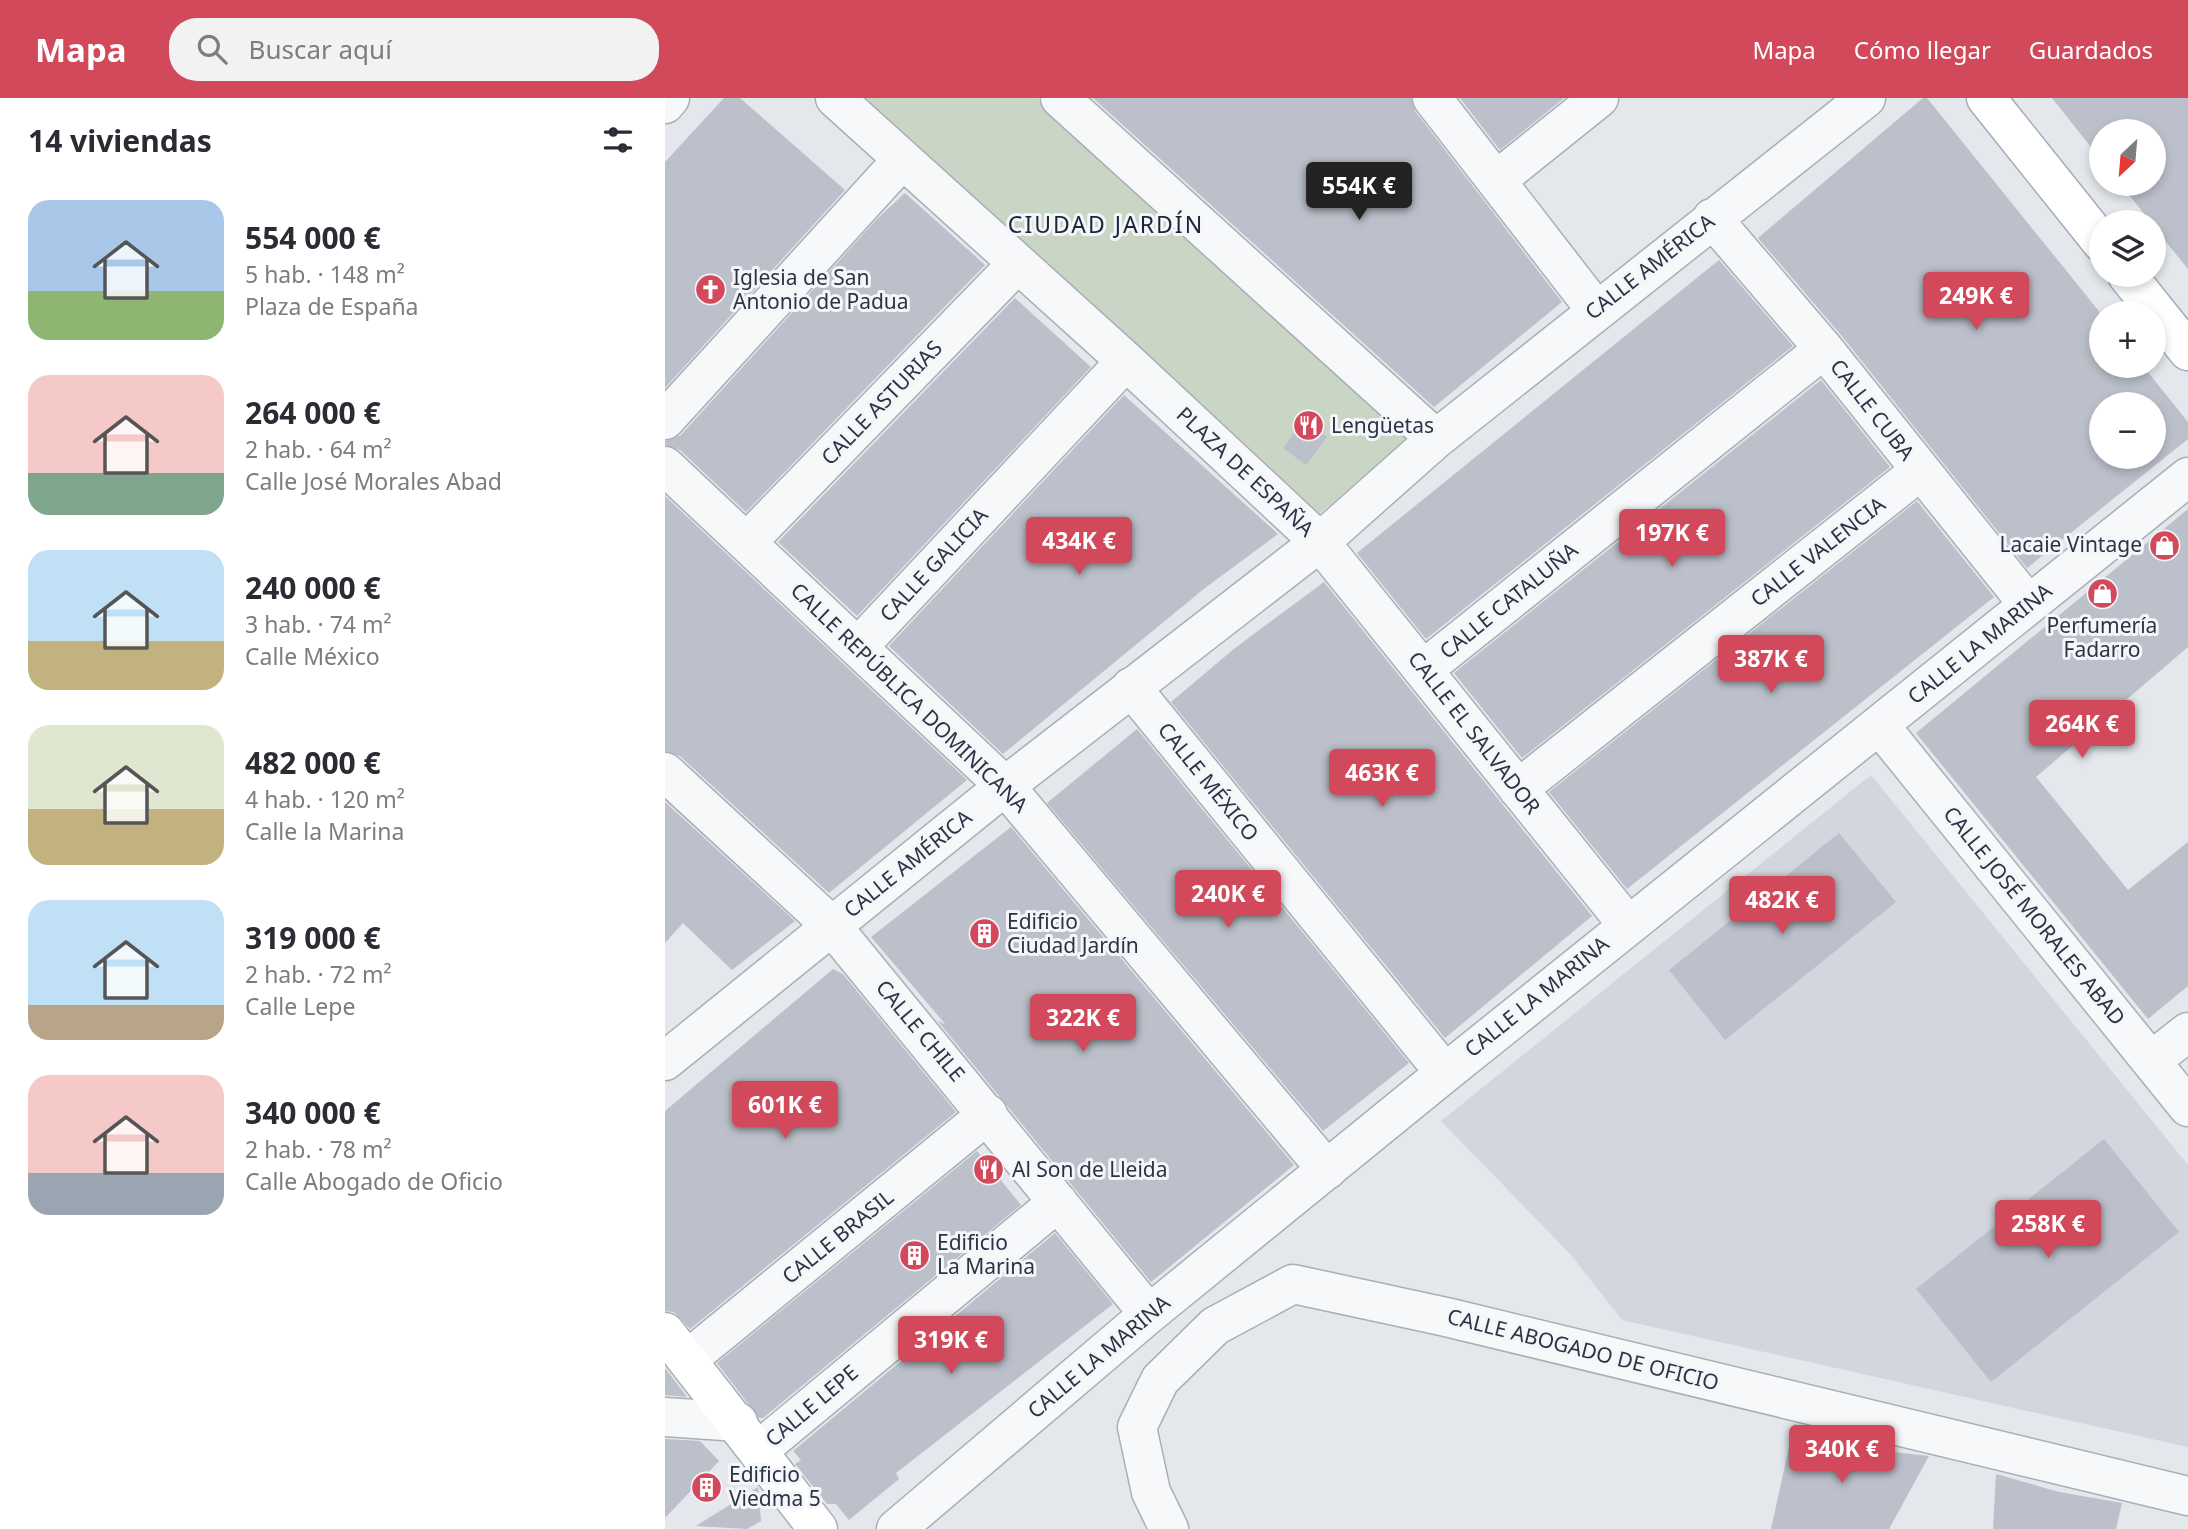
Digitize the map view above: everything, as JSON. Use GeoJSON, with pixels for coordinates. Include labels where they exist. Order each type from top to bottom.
{"type":"FeatureCollection","features":[{"type":"Feature","properties":{"kind":"main road"},"geometry":{"type":"LineString","coordinates":[[1986,98],[2089,227]]}},
{"type":"Feature","properties":{"kind":"main road"},"geometry":{"type":"LineString","coordinates":[[2137,287],[2188,351]]}},
{"type":"Feature","properties":{"kind":"main road"},"geometry":{"type":"LineString","coordinates":[[676,1345],[818,1529]]}},
{"type":"Feature","properties":{"kind":"street"},"geometry":{"type":"LineString","coordinates":[[665,104],[670,98]]}},
{"type":"Feature","properties":{"kind":"street","name":"PLAZA DE ESPAÑA"},"geometry":{"type":"LineString","coordinates":[[835,98],[1126,361],[1321,542],[1436,439]]}},
{"type":"Feature","properties":{"kind":"street"},"geometry":{"type":"LineString","coordinates":[[1060,98],[1436,439]]}},
{"type":"Feature","properties":{"kind":"street"},"geometry":{"type":"LineString","coordinates":[[1432,98],[1498,179],[1596,310]]}},
{"type":"Feature","properties":{"kind":"street"},"geometry":{"type":"LineString","coordinates":[[1498,179],[1599,98]]}},
{"type":"Feature","properties":{"kind":"street","name":"CALLE AMÉRICA"},"geometry":{"type":"LineString","coordinates":[[1436,439],[1866,98]]}},
{"type":"Feature","properties":{"kind":"street"},"geometry":{"type":"LineString","coordinates":[[665,420],[902,160]]}},
{"type":"Feature","properties":{"kind":"street","name":"CALLE CUBA"},"geometry":{"type":"LineString","coordinates":[[1712,218],[1824,349],[2028,604]]}},
{"type":"Feature","properties":{"kind":"street","name":"CALLE ASTURIAS"},"geometry":{"type":"LineString","coordinates":[[748,541],[1017,264]]}},
{"type":"Feature","properties":{"kind":"street","name":"CALLE CATALUÑA"},"geometry":{"type":"LineString","coordinates":[[1423,669],[1824,349]]}},
{"type":"Feature","properties":{"kind":"street","name":"CALLE GALICIA"},"geometry":{"type":"LineString","coordinates":[[857,647],[1126,361]]}},
{"type":"Feature","properties":{"kind":"street","name":"CALLE REPÚBLICA DOMINICANA"},"geometry":{"type":"LineString","coordinates":[[665,466],[748,541],[1005,786],[1327,1170]]}},
{"type":"Feature","properties":{"kind":"street","name":"CALLE VALENCIA"},"geometry":{"type":"LineString","coordinates":[[1518,789],[1920,471]]}},
{"type":"Feature","properties":{"kind":"street","name":"CALLE LA MARINA"},"geometry":{"type":"LineString","coordinates":[[896,1529],[1149,1314],[1627,925],[1880,726],[2188,477]]}},
{"type":"Feature","properties":{"kind":"street","name":"CALLE AMÉRICA"},"geometry":{"type":"LineString","coordinates":[[671,1046],[831,925],[1131,687],[1321,542]]}},
{"type":"Feature","properties":{"kind":"street","name":"CALLE EL SALVADOR"},"geometry":{"type":"LineString","coordinates":[[1321,542],[1627,925]]}},
{"type":"Feature","properties":{"kind":"street","name":"CALLE MÉXICO"},"geometry":{"type":"LineString","coordinates":[[1131,687],[1445,1073]]}},
{"type":"Feature","properties":{"kind":"street","name":"CALLE JOSÉ MORALES ABAD"},"geometry":{"type":"LineString","coordinates":[[1880,726],[2188,1107]]}},
{"type":"Feature","properties":{"kind":"street","name":"CALLE CHILE"},"geometry":{"type":"LineString","coordinates":[[665,772],[831,925],[1149,1314]]}},
{"type":"Feature","properties":{"kind":"street"},"geometry":{"type":"LineString","coordinates":[[2151,1061],[2188,1032]]}},
{"type":"Feature","properties":{"kind":"street","name":"CALLE BRASIL"},"geometry":{"type":"LineString","coordinates":[[676,1345],[988,1114]]}},
{"type":"Feature","properties":{"kind":"street","name":"CALLE LEPE"},"geometry":{"type":"LineString","coordinates":[[748,1436],[1058,1202]]}},
{"type":"Feature","properties":{"kind":"street","name":"CALLE ABOGADO DE OFICIO"},"geometry":{"type":"LineString","coordinates":[[1169,1529],[1151,1492],[1137,1427],[1160,1380],[1215,1325],[1293,1284],[1460,1320],[2188,1496]]}},
{"type":"Feature","properties":{"kind":"street"},"geometry":{"type":"LineString","coordinates":[[665,1417],[748,1436]]}},
{"type":"Feature","properties":{"kind":"shaded area"},"geometry":{"type":"Polygon","coordinates":[[[1871,775],[2188,1165],[2188,1447],[1622,1320],[1571,1255],[1441,1121],[1871,775]]]}},
{"type":"Feature","properties":{"kind":"green space"},"geometry":{"type":"Polygon","coordinates":[[[850,98],[1037,98],[1409,437],[1316,517],[850,98]]]}},
{"type":"Feature","properties":{"kind":"building","name":"Iglesia de San Antonio de Padua"},"geometry":{"type":"Polygon","coordinates":[[[724,98],[740,98],[845,190],[665,388],[665,162],[724,98]]]}},
{"type":"Feature","properties":{"kind":"building"},"geometry":{"type":"Polygon","coordinates":[[[1093,98],[1411,98],[1415,111],[1562,302],[1434,407],[1093,98]]]}},
{"type":"Feature","properties":{"kind":"building"},"geometry":{"type":"Polygon","coordinates":[[[1460,98],[1564,98],[1500,150],[1460,98]]]}},
{"type":"Feature","properties":{"kind":"building"},"geometry":{"type":"Polygon","coordinates":[[[1923,98],[1927,98],[2091,301],[2089,378],[2153,378],[2164,392],[2089,392],[2089,469],[2151,469],[2027,568],[1841,335],[1758,238],[1923,98]]]}},
{"type":"Feature","properties":{"kind":"building"},"geometry":{"type":"Polygon","coordinates":[[[2052,98],[2188,98],[2188,269],[2166,242],[2166,210],[2141,210],[2130,196],[2167,196],[2167,119],[2089,119],[2089,145],[2052,98]]]}},
{"type":"Feature","properties":{"kind":"building"},"geometry":{"type":"Polygon","coordinates":[[[905,193],[985,265],[746,512],[680,450],[665,445],[665,441],[681,435],[877,219],[905,193]]]}},
{"type":"Feature","properties":{"kind":"building"},"geometry":{"type":"Polygon","coordinates":[[[1719,260],[1793,346],[1426,639],[1357,553],[1719,260]]]}},
{"type":"Feature","properties":{"kind":"building"},"geometry":{"type":"Polygon","coordinates":[[[1015,298],[1091,367],[857,616],[778,542],[1015,298]]]}},
{"type":"Feature","properties":{"kind":"building"},"geometry":{"type":"Polygon","coordinates":[[[1821,380],[1890,467],[1522,758],[1454,673],[1821,380]]]}},
{"type":"Feature","properties":{"kind":"building"},"geometry":{"type":"Polygon","coordinates":[[[1124,395],[1278,534],[1205,588],[1003,754],[889,646],[1124,395]]]}},
{"type":"Feature","properties":{"kind":"building"},"geometry":{"type":"Polygon","coordinates":[[[2166,395],[2188,422],[2188,439],[2166,457],[2166,395]]]}},
{"type":"Feature","properties":{"kind":"building"},"geometry":{"type":"Polygon","coordinates":[[[1304,419],[1327,437],[1306,465],[1283,448],[1304,419]]]}},
{"type":"Feature","properties":{"kind":"building"},"geometry":{"type":"Polygon","coordinates":[[[665,496],[967,780],[829,893],[680,756],[665,751],[665,496]]]}},
{"type":"Feature","properties":{"kind":"building"},"geometry":{"type":"Polygon","coordinates":[[[1917,501],[1994,597],[1627,889],[1549,792],[1917,501]]]}},
{"type":"Feature","properties":{"kind":"building"},"geometry":{"type":"Polygon","coordinates":[[[2188,509],[2188,647],[2036,777],[2128,890],[2188,842],[2188,986],[2148,1019],[1916,733],[2188,509]]]}},
{"type":"Feature","properties":{"kind":"building"},"geometry":{"type":"Polygon","coordinates":[[[1324,582],[1592,916],[1445,1038],[1171,702],[1235,648],[1324,582]]]}},
{"type":"Feature","properties":{"kind":"building"},"geometry":{"type":"Polygon","coordinates":[[[1137,729],[1409,1063],[1323,1131],[1047,803],[1137,729]]]}},
{"type":"Feature","properties":{"kind":"building"},"geometry":{"type":"Polygon","coordinates":[[[665,802],[795,921],[732,970],[683,923],[665,943],[665,802]]]}},
{"type":"Feature","properties":{"kind":"building"},"geometry":{"type":"Polygon","coordinates":[[[1011,827],[1294,1165],[1151,1282],[937,1020],[946,1025],[871,937],[1011,827]]]}},
{"type":"Feature","properties":{"kind":"building"},"geometry":{"type":"Polygon","coordinates":[[[1839,833],[1896,902],[1725,1040],[1669,970],[1839,833]]]}},
{"type":"Feature","properties":{"kind":"building"},"geometry":{"type":"Polygon","coordinates":[[[833,969],[843,974],[956,1112],[690,1329],[674,1312],[665,1311],[665,1111],[833,969]]]}},
{"type":"Feature","properties":{"kind":"building"},"geometry":{"type":"Polygon","coordinates":[[[2104,1139],[2179,1232],[1991,1382],[1916,1289],[2104,1139]]]}},
{"type":"Feature","properties":{"kind":"building"},"geometry":{"type":"Polygon","coordinates":[[[977,1151],[1021,1205],[763,1418],[759,1418],[717,1363],[977,1151]]]}},
{"type":"Feature","properties":{"kind":"building"},"geometry":{"type":"Polygon","coordinates":[[[1055,1233],[1113,1304],[896,1473],[899,1479],[849,1520],[836,1504],[827,1504],[795,1464],[801,1460],[793,1451],[1055,1233]]]}},
{"type":"Feature","properties":{"kind":"building"},"geometry":{"type":"Polygon","coordinates":[[[665,1368],[687,1397],[665,1395],[665,1368]]]}},
{"type":"Feature","properties":{"kind":"building"},"geometry":{"type":"Polygon","coordinates":[[[1794,1424],[1859,1448],[1929,1456],[1889,1529],[1771,1529],[1794,1424]]]}},
{"type":"Feature","properties":{"kind":"building"},"geometry":{"type":"Polygon","coordinates":[[[665,1439],[700,1441],[719,1461],[665,1518],[665,1439]]]}},
{"type":"Feature","properties":{"kind":"building"},"geometry":{"type":"Polygon","coordinates":[[[1996,1474],[2059,1492],[2122,1503],[2116,1529],[1993,1529],[1996,1474]]]}},
{"type":"Feature","properties":{"kind":"building"},"geometry":{"type":"Polygon","coordinates":[[[758,1487],[761,1521],[747,1529],[696,1526],[758,1487]]]}},
{"type":"Feature","properties":{"kind":"place","name":"Iglesia de San Antonio de Padua"},"geometry":{"type":"Point","coordinates":[710,290]}},
{"type":"Feature","properties":{"kind":"place","name":"Lengüetas"},"geometry":{"type":"Point","coordinates":[1308,426]}},
{"type":"Feature","properties":{"kind":"place","name":"Lacaie Vintage"},"geometry":{"type":"Point","coordinates":[2165,545]}},
{"type":"Feature","properties":{"kind":"place","name":"Perfumería Fadarro"},"geometry":{"type":"Point","coordinates":[2102,594]}},
{"type":"Feature","properties":{"kind":"place","name":"Edificio Ciudad Jardín"},"geometry":{"type":"Point","coordinates":[984,934]}},
{"type":"Feature","properties":{"kind":"place","name":"Al Son de Lleida"},"geometry":{"type":"Point","coordinates":[989,1170]}},
{"type":"Feature","properties":{"kind":"place","name":"Edificio La Marina"},"geometry":{"type":"Point","coordinates":[914,1255]}},
{"type":"Feature","properties":{"kind":"place","name":"Edificio Viedma 5"},"geometry":{"type":"Point","coordinates":[706,1487]}},
{"type":"Feature","properties":{"kind":"district","name":"CIUDAD JARDÍN"},"geometry":{"type":"Point","coordinates":[1106,225]}}]}
